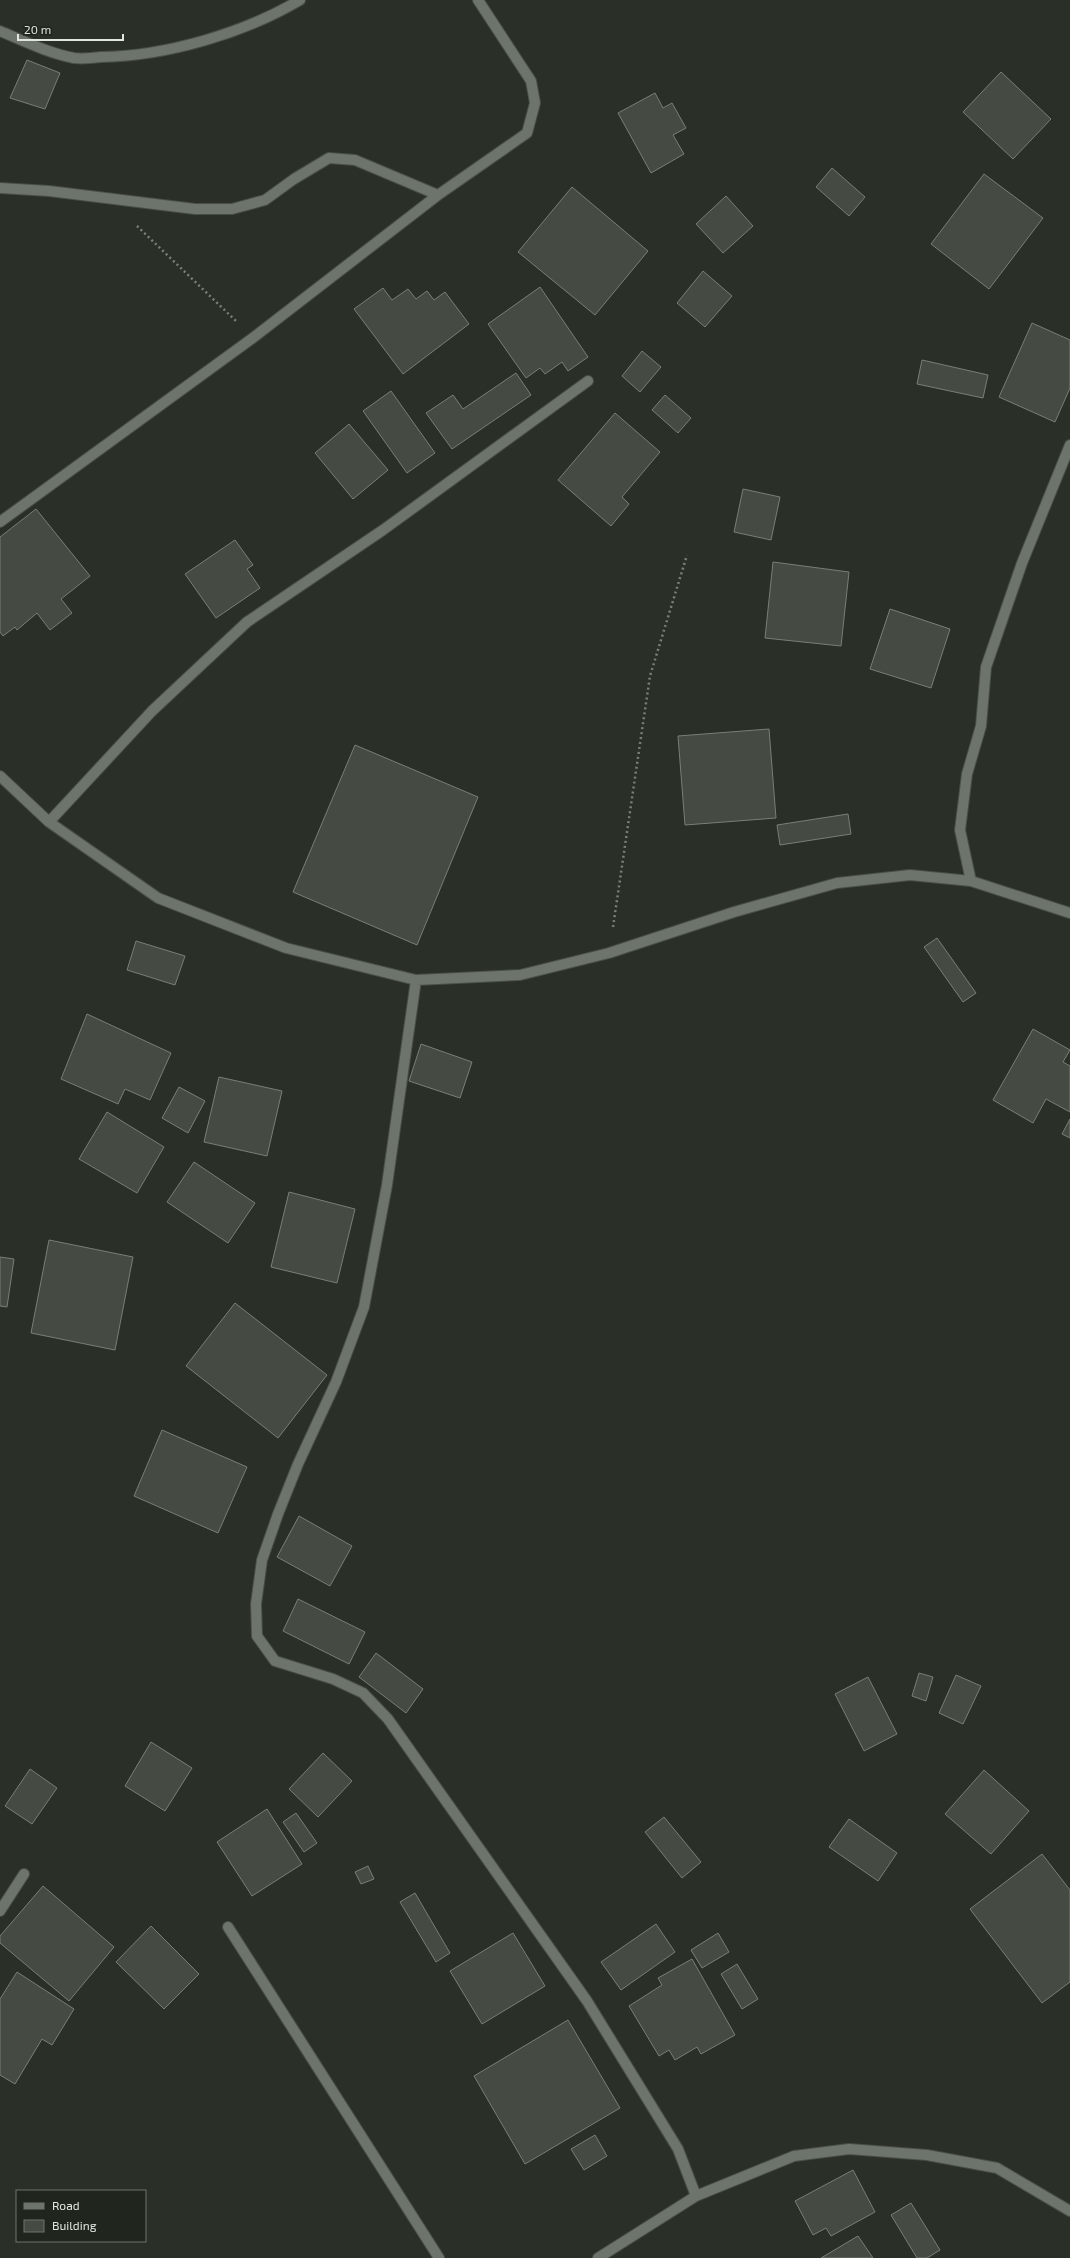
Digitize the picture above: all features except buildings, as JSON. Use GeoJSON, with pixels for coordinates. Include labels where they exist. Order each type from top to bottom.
{"type":"FeatureCollection","features":[{"type":"Feature","properties":{"kind":"street"},"geometry":{"type":"LineString","coordinates":[[0,31],[36,46],[75,58],[126,57],[177,48],[272,17],[300,0]]}},
{"type":"Feature","properties":{"kind":"street"},"geometry":{"type":"LineString","coordinates":[[0,522],[254,337],[438,196],[527,133],[535,103],[530,81],[478,0]]}},
{"type":"Feature","properties":{"kind":"street"},"geometry":{"type":"LineString","coordinates":[[0,188],[195,209],[232,210],[265,200],[294,179],[329,158],[355,160],[438,196]]}},
{"type":"Feature","properties":{"kind":"street"},"geometry":{"type":"LineString","coordinates":[[49,822],[152,711],[247,622],[383,530],[588,381]]}},
{"type":"Feature","properties":{"kind":"street"},"geometry":{"type":"LineString","coordinates":[[971,880],[960,830],[967,774],[981,726],[986,667],[1022,563],[1070,445]]}},
{"type":"Feature","properties":{"kind":"street"},"geometry":{"type":"LineString","coordinates":[[0,776],[49,822],[158,898],[286,948],[416,980],[520,975],[609,953],[734,912],[837,883],[910,875],[971,880],[1070,913]]}},
{"type":"Feature","properties":{"kind":"street"},"geometry":{"type":"LineString","coordinates":[[416,980],[387,1186],[364,1307],[336,1382],[298,1464],[262,1560],[256,1604],[257,1636],[275,1661],[333,1680],[363,1693],[388,1719],[587,2001],[678,2149],[696,2196]]}},
{"type":"Feature","properties":{"kind":"street"},"geometry":{"type":"LineString","coordinates":[[0,1911],[24,1874]]}},
{"type":"Feature","properties":{"kind":"street"},"geometry":{"type":"LineString","coordinates":[[228,1927],[439,2258]]}},
{"type":"Feature","properties":{"kind":"street"},"geometry":{"type":"LineString","coordinates":[[598,2258],[696,2196],[794,2156],[849,2149],[927,2155],[997,2168],[1070,2211]]}},
{"type":"Feature","properties":{"kind":"path"},"geometry":{"type":"LineString","coordinates":[[109,199],[254,337]]}},
{"type":"Feature","properties":{"kind":"path"},"geometry":{"type":"LineString","coordinates":[[609,953],[650,676],[687,555]]}}]}
